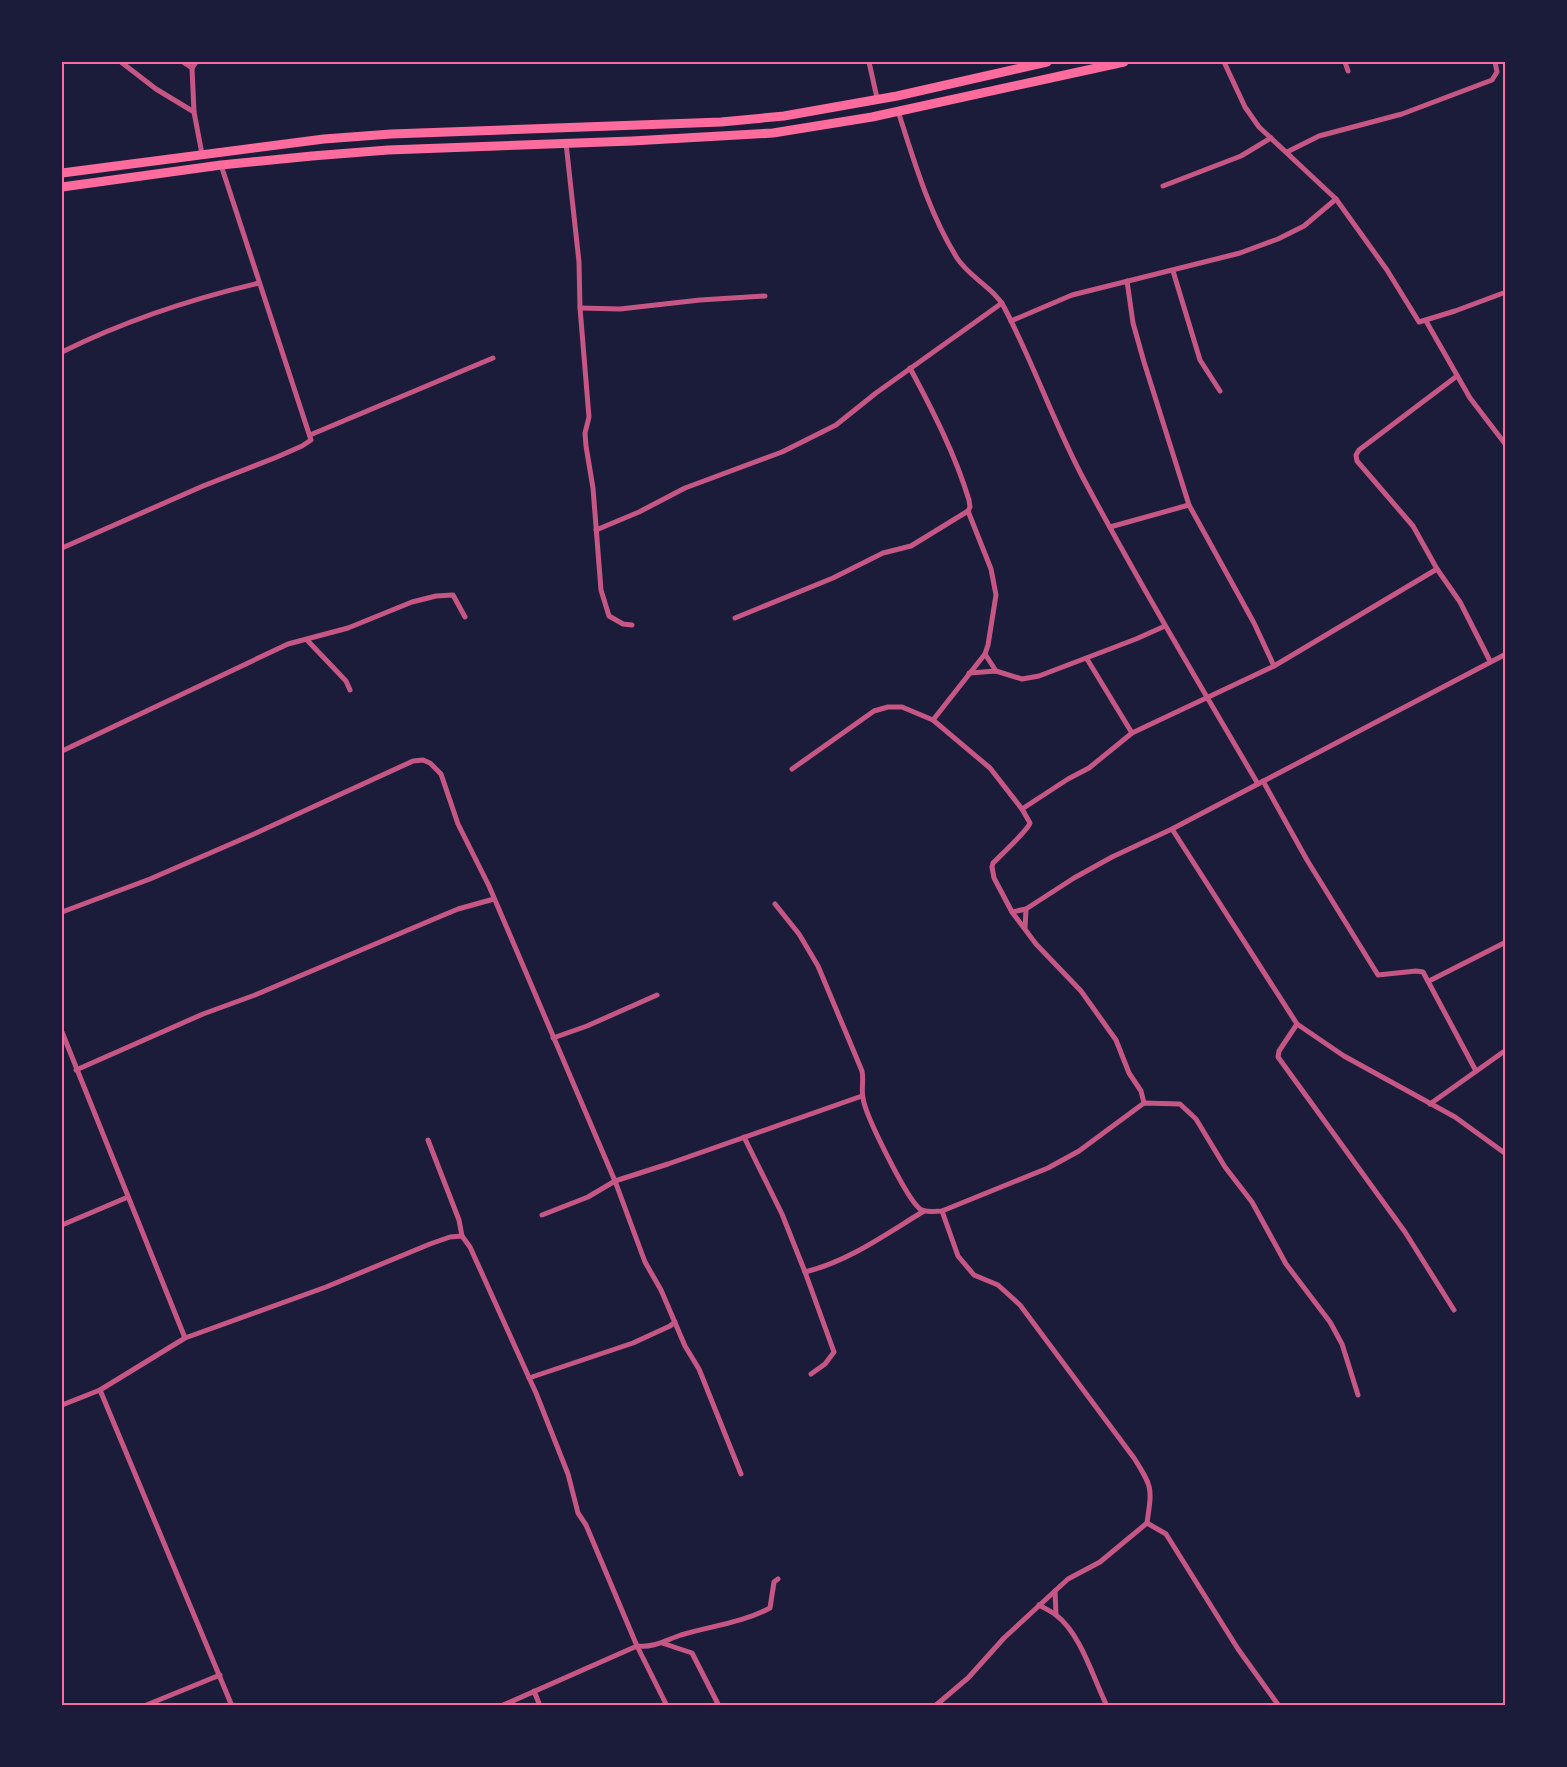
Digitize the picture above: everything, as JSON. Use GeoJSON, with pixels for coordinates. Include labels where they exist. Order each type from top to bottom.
{"type":"FeatureCollection","features":[{"type":"Feature","properties":{"kind":"main road"},"geometry":{"type":"LineString","coordinates":[[62,173],[202,154],[391,134],[616,127],[784,117],[897,96],[1026,64],[1047,62]]}},
{"type":"Feature","properties":{"kind":"main road"},"geometry":{"type":"LineString","coordinates":[[62,187],[221,165],[388,150],[773,133],[898,111],[1124,62]]}},
{"type":"Feature","properties":{"kind":"street"},"geometry":{"type":"LineString","coordinates":[[121,62],[156,89],[194,112]]}},
{"type":"Feature","properties":{"kind":"street"},"geometry":{"type":"LineString","coordinates":[[183,62],[192,68]]}},
{"type":"Feature","properties":{"kind":"street"},"geometry":{"type":"LineString","coordinates":[[196,62],[192,68],[194,112],[202,154]]}},
{"type":"Feature","properties":{"kind":"street"},"geometry":{"type":"LineString","coordinates":[[869,62],[877,99]]}},
{"type":"Feature","properties":{"kind":"street"},"geometry":{"type":"LineString","coordinates":[[1224,62],[1245,107],[1259,127],[1336,199],[1388,270],[1419,322],[1506,292]]}},
{"type":"Feature","properties":{"kind":"street"},"geometry":{"type":"LineString","coordinates":[[1345,62],[1348,71]]}},
{"type":"Feature","properties":{"kind":"street"},"geometry":{"type":"LineString","coordinates":[[1287,153],[1319,136],[1402,114],[1491,80],[1497,72],[1495,62]]}},
{"type":"Feature","properties":{"kind":"street"},"geometry":{"type":"LineString","coordinates":[[898,111],[932,207],[957,258],[968,272],[1002,303],[1078,468],[1207,697],[1378,975],[1416,970],[1424,972],[1476,1071]]}},
{"type":"Feature","properties":{"kind":"street"},"geometry":{"type":"LineString","coordinates":[[1163,186],[1233,159],[1271,138]]}},
{"type":"Feature","properties":{"kind":"street"},"geometry":{"type":"LineString","coordinates":[[566,143],[579,262],[580,308],[589,417],[585,433],[586,446],[592,477],[602,590],[609,616],[623,624],[632,625]]}},
{"type":"Feature","properties":{"kind":"street"},"geometry":{"type":"LineString","coordinates":[[62,548],[203,486],[278,457],[311,440],[221,165]]}},
{"type":"Feature","properties":{"kind":"street"},"geometry":{"type":"LineString","coordinates":[[1011,321],[1072,295],[1240,253],[1278,239],[1304,226],[1336,199]]}},
{"type":"Feature","properties":{"kind":"street"},"geometry":{"type":"LineString","coordinates":[[1173,271],[1200,360],[1220,391]]}},
{"type":"Feature","properties":{"kind":"street"},"geometry":{"type":"LineString","coordinates":[[1127,281],[1133,322],[1144,362],[1189,505],[1254,623],[1274,666]]}},
{"type":"Feature","properties":{"kind":"street"},"geometry":{"type":"LineString","coordinates":[[62,352],[130,322],[213,294],[259,283]]}},
{"type":"Feature","properties":{"kind":"street"},"geometry":{"type":"LineString","coordinates":[[580,308],[620,309],[700,300],[765,296]]}},
{"type":"Feature","properties":{"kind":"street"},"geometry":{"type":"LineString","coordinates":[[596,530],[639,512],[685,488],[782,452],[836,425],[910,368],[1002,303]]}},
{"type":"Feature","properties":{"kind":"street"},"geometry":{"type":"LineString","coordinates":[[1426,321],[1470,398],[1506,445]]}},
{"type":"Feature","properties":{"kind":"street"},"geometry":{"type":"LineString","coordinates":[[310,435],[493,358]]}},
{"type":"Feature","properties":{"kind":"street"},"geometry":{"type":"LineString","coordinates":[[735,618],[833,578],[883,554],[911,546],[968,512],[969,500],[952,454],[932,408],[910,368]]}},
{"type":"Feature","properties":{"kind":"street"},"geometry":{"type":"LineString","coordinates":[[1457,376],[1359,450],[1356,455],[1357,461],[1413,526],[1460,602],[1490,661]]}},
{"type":"Feature","properties":{"kind":"street"},"geometry":{"type":"LineString","coordinates":[[1110,527],[1189,505]]}},
{"type":"Feature","properties":{"kind":"street"},"geometry":{"type":"LineString","coordinates":[[933,720],[985,654],[988,645],[996,595],[991,568],[968,512]]}},
{"type":"Feature","properties":{"kind":"street"},"geometry":{"type":"LineString","coordinates":[[1022,809],[1089,768],[1132,733],[1274,666],[1437,568]]}},
{"type":"Feature","properties":{"kind":"street"},"geometry":{"type":"LineString","coordinates":[[62,752],[267,652],[348,628],[412,602],[447,594],[456,598],[465,617]]}},
{"type":"Feature","properties":{"kind":"street"},"geometry":{"type":"LineString","coordinates":[[969,674],[996,671],[1017,678],[1029,678],[1050,673],[1165,626]]}},
{"type":"Feature","properties":{"kind":"street"},"geometry":{"type":"LineString","coordinates":[[307,639],[346,681],[350,690]]}},
{"type":"Feature","properties":{"kind":"street"},"geometry":{"type":"LineString","coordinates":[[985,654],[996,671]]}},
{"type":"Feature","properties":{"kind":"street"},"geometry":{"type":"LineString","coordinates":[[1012,912],[1026,909],[1103,862],[1172,829],[1506,654]]}},
{"type":"Feature","properties":{"kind":"street"},"geometry":{"type":"LineString","coordinates":[[1087,659],[1132,733]]}},
{"type":"Feature","properties":{"kind":"street"},"geometry":{"type":"LineString","coordinates":[[792,769],[874,711],[881,708],[902,707],[933,720],[990,768],[1022,809],[1030,826],[1012,842],[992,867],[994,878],[1012,912],[1036,944],[1081,991],[1116,1041],[1129,1073],[1141,1091],[1144,1103]]}},
{"type":"Feature","properties":{"kind":"street"},"geometry":{"type":"LineString","coordinates":[[62,912],[150,879],[243,839],[413,761],[423,760],[430,763],[441,774],[458,824],[483,872],[615,1180],[645,1262],[661,1290],[685,1346],[699,1369],[741,1474]]}},
{"type":"Feature","properties":{"kind":"street"},"geometry":{"type":"LineString","coordinates":[[1172,829],[1297,1024],[1344,1056],[1455,1117],[1506,1154]]}},
{"type":"Feature","properties":{"kind":"street"},"geometry":{"type":"LineString","coordinates":[[76,1070],[193,1018],[255,995],[448,914],[494,899]]}},
{"type":"Feature","properties":{"kind":"street"},"geometry":{"type":"LineString","coordinates":[[775,904],[799,934],[818,966],[862,1071],[864,1081],[862,1096],[871,1120],[911,1200],[924,1211]]}},
{"type":"Feature","properties":{"kind":"street"},"geometry":{"type":"LineString","coordinates":[[1025,928],[1026,909]]}},
{"type":"Feature","properties":{"kind":"street"},"geometry":{"type":"LineString","coordinates":[[1429,981],[1506,942]]}},
{"type":"Feature","properties":{"kind":"street"},"geometry":{"type":"LineString","coordinates":[[553,1038],[587,1026],[657,995]]}},
{"type":"Feature","properties":{"kind":"street"},"geometry":{"type":"LineString","coordinates":[[1297,1024],[1279,1051],[1278,1057],[1405,1232],[1454,1310]]}},
{"type":"Feature","properties":{"kind":"street"},"geometry":{"type":"LineString","coordinates":[[62,1032],[185,1338]]}},
{"type":"Feature","properties":{"kind":"street"},"geometry":{"type":"LineString","coordinates":[[1430,1104],[1506,1050]]}},
{"type":"Feature","properties":{"kind":"street"},"geometry":{"type":"LineString","coordinates":[[542,1215],[588,1197],[615,1180],[862,1096]]}},
{"type":"Feature","properties":{"kind":"street"},"geometry":{"type":"LineString","coordinates":[[805,1272],[823,1267],[874,1243],[924,1211],[942,1211],[1048,1168],[1079,1151],[1144,1103],[1179,1104],[1196,1119],[1225,1167],[1252,1202],[1286,1264],[1330,1322],[1342,1344],[1358,1395]]}},
{"type":"Feature","properties":{"kind":"street"},"geometry":{"type":"LineString","coordinates":[[744,1137],[801,1257],[834,1352],[825,1364],[811,1374]]}},
{"type":"Feature","properties":{"kind":"street"},"geometry":{"type":"LineString","coordinates":[[428,1140],[459,1220],[462,1236],[474,1255],[529,1378],[568,1474],[578,1513],[586,1525],[637,1646],[667,1706]]}},
{"type":"Feature","properties":{"kind":"street"},"geometry":{"type":"LineString","coordinates":[[62,1225],[128,1197]]}},
{"type":"Feature","properties":{"kind":"street"},"geometry":{"type":"LineString","coordinates":[[935,1706],[968,1678],[1004,1638],[1068,1579],[1100,1562],[1147,1523],[1152,1492],[1146,1477],[1020,1305],[998,1285],[974,1275],[958,1256],[942,1211]]}},
{"type":"Feature","properties":{"kind":"street"},"geometry":{"type":"LineString","coordinates":[[62,1404],[100,1390],[185,1338],[326,1287],[430,1244],[450,1237],[462,1236]]}},
{"type":"Feature","properties":{"kind":"street"},"geometry":{"type":"LineString","coordinates":[[529,1378],[633,1343],[675,1322]]}},
{"type":"Feature","properties":{"kind":"street"},"geometry":{"type":"LineString","coordinates":[[100,1390],[232,1706]]}},
{"type":"Feature","properties":{"kind":"street"},"geometry":{"type":"LineString","coordinates":[[1147,1523],[1166,1534],[1238,1649],[1279,1706]]}},
{"type":"Feature","properties":{"kind":"street"},"geometry":{"type":"LineString","coordinates":[[501,1706],[637,1646],[648,1647],[681,1635],[750,1618],[770,1608],[774,1582],[778,1579]]}},
{"type":"Feature","properties":{"kind":"street"},"geometry":{"type":"LineString","coordinates":[[1055,1591],[1056,1615]]}},
{"type":"Feature","properties":{"kind":"street"},"geometry":{"type":"LineString","coordinates":[[1039,1605],[1056,1615],[1070,1632],[1090,1665],[1107,1706]]}},
{"type":"Feature","properties":{"kind":"street"},"geometry":{"type":"LineString","coordinates":[[662,1643],[692,1653],[718,1706]]}},
{"type":"Feature","properties":{"kind":"street"},"geometry":{"type":"LineString","coordinates":[[144,1706],[220,1675]]}},
{"type":"Feature","properties":{"kind":"street"},"geometry":{"type":"LineString","coordinates":[[534,1691],[540,1706]]}}]}
